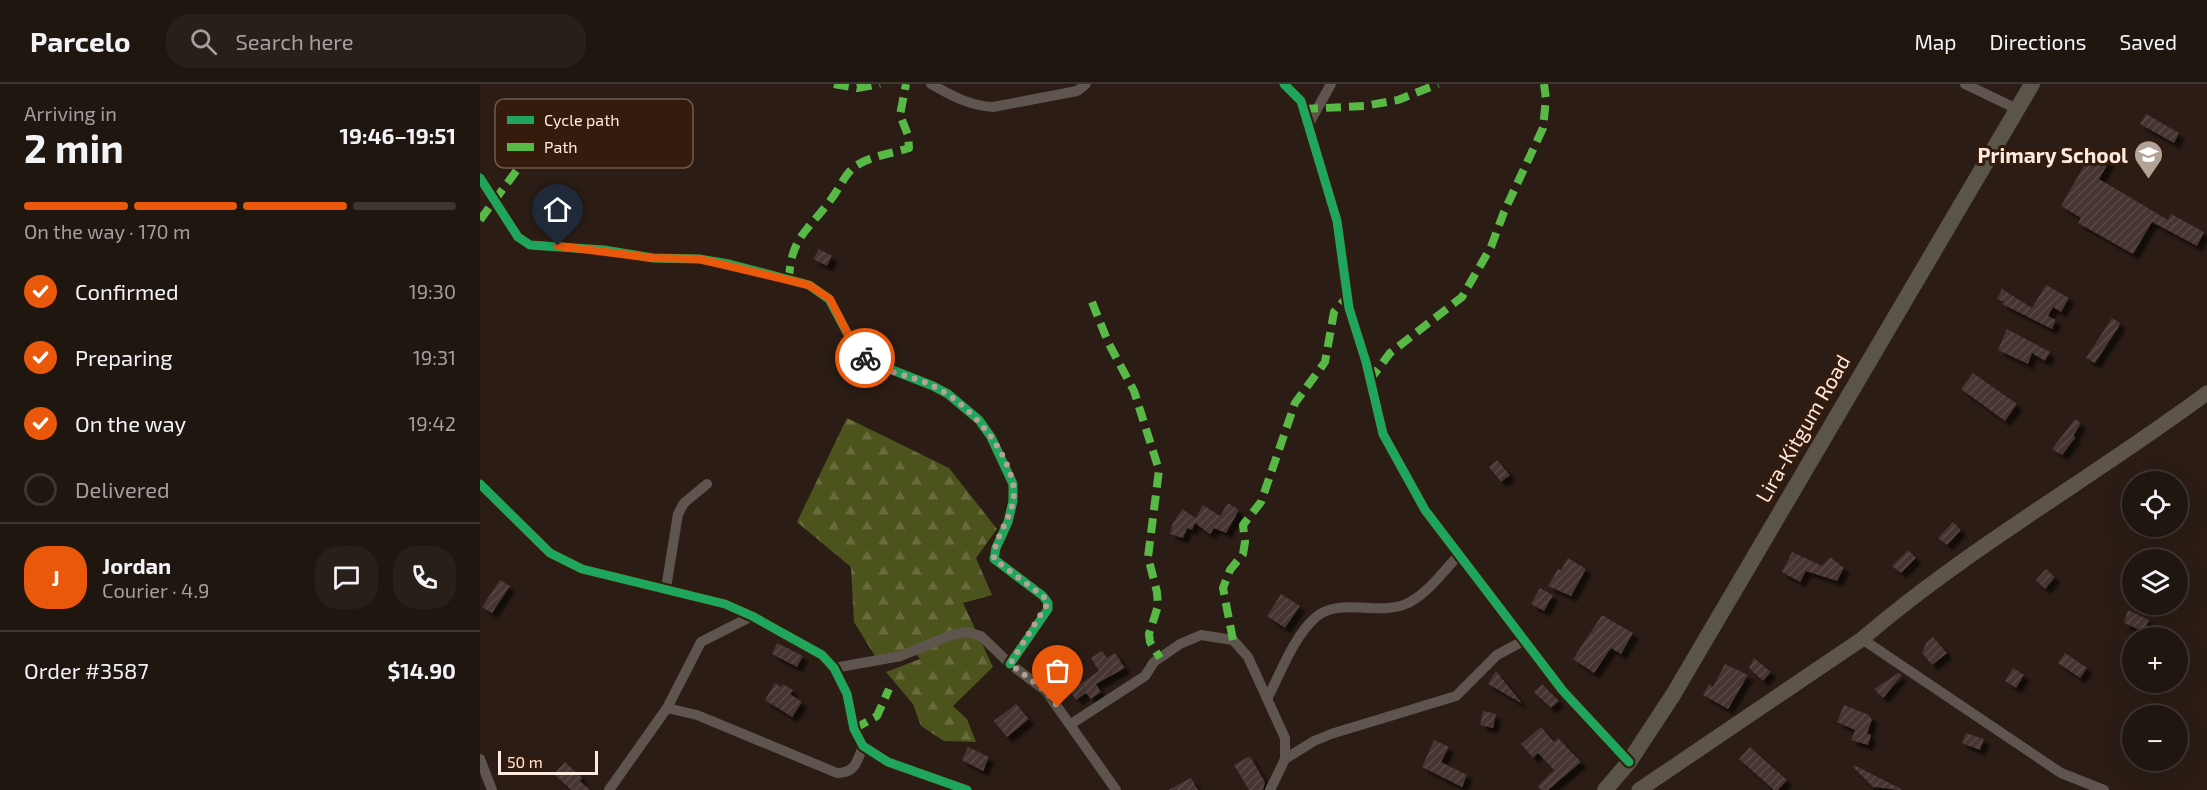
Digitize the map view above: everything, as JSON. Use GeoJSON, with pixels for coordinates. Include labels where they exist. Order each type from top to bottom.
{"type":"FeatureCollection","features":[{"type":"Feature","properties":{"kind":"main road","name":"Lira-Kitgum Road"},"geometry":{"type":"LineString","coordinates":[[1605,790],[1629,762],[1673,695],[2032,84]]}},
{"type":"Feature","properties":{"kind":"main road"},"geometry":{"type":"LineString","coordinates":[[1639,790],[1862,639],[1889,616],[2038,509],[2207,393]]}},
{"type":"Feature","properties":{"kind":"street"},"geometry":{"type":"LineString","coordinates":[[931,84],[954,97],[981,107],[993,107],[1077,91],[1086,84]]}},
{"type":"Feature","properties":{"kind":"street"},"geometry":{"type":"LineString","coordinates":[[1284,84],[1300,101],[1337,221],[1349,308],[1366,362],[1383,435],[1425,510],[1563,691],[1629,762]]}},
{"type":"Feature","properties":{"kind":"street"},"geometry":{"type":"LineString","coordinates":[[1307,127],[1331,84]]}},
{"type":"Feature","properties":{"kind":"street"},"geometry":{"type":"LineString","coordinates":[[1965,84],[2017,109]]}},
{"type":"Feature","properties":{"kind":"street"},"geometry":{"type":"LineString","coordinates":[[480,178],[518,237],[530,245],[604,250],[653,258],[699,259],[809,285],[830,299],[852,342],[867,360],[933,386],[979,420],[991,437],[1013,484],[1013,501],[1008,522],[996,548],[994,559],[1043,596],[1048,603],[1044,615],[1010,664]]}},
{"type":"Feature","properties":{"kind":"street"},"geometry":{"type":"LineString","coordinates":[[480,484],[550,553],[582,568],[725,604],[752,616],[822,655],[834,668],[847,694],[854,729],[863,746],[888,762],[967,790]]}},
{"type":"Feature","properties":{"kind":"street"},"geometry":{"type":"LineString","coordinates":[[666,588],[678,514],[684,503],[707,484]]}},
{"type":"Feature","properties":{"kind":"street"},"geometry":{"type":"LineString","coordinates":[[1268,697],[1301,635],[1316,617],[1334,608],[1381,610],[1404,604],[1421,596],[1460,554]]}},
{"type":"Feature","properties":{"kind":"street"},"geometry":{"type":"LineString","coordinates":[[609,790],[667,708],[701,642],[752,616]]}},
{"type":"Feature","properties":{"kind":"street"},"geometry":{"type":"LineString","coordinates":[[834,668],[901,656],[951,635],[967,632],[988,641],[1010,664],[1046,691],[1116,790]]}},
{"type":"Feature","properties":{"kind":"street"},"geometry":{"type":"LineString","coordinates":[[1071,724],[1145,676],[1154,663],[1180,644],[1202,635],[1233,640],[1248,657],[1286,738],[1285,759],[1270,790]]}},
{"type":"Feature","properties":{"kind":"street"},"geometry":{"type":"LineString","coordinates":[[1862,639],[2061,773],[2104,790]]}},
{"type":"Feature","properties":{"kind":"street"},"geometry":{"type":"LineString","coordinates":[[1285,759],[1314,741],[1331,734],[1456,696],[1497,655],[1524,640]]}},
{"type":"Feature","properties":{"kind":"street"},"geometry":{"type":"LineString","coordinates":[[667,708],[697,715],[837,772],[847,773],[856,766],[863,746]]}},
{"type":"Feature","properties":{"kind":"street"},"geometry":{"type":"LineString","coordinates":[[480,759],[492,790]]}},
{"type":"Feature","properties":{"kind":"green space"},"geometry":{"type":"Polygon","coordinates":[[[847,418],[949,468],[997,529],[976,558],[992,595],[963,603],[993,667],[953,706],[967,719],[976,742],[944,741],[921,726],[913,704],[886,672],[920,659],[911,647],[877,659],[854,622],[851,567],[797,522],[847,418]]]}},
{"type":"Feature","properties":{"kind":"building"},"geometry":{"type":"Polygon","coordinates":[[[2146,114],[2179,133],[2174,143],[2140,124],[2146,114]]]}},
{"type":"Feature","properties":{"kind":"building"},"geometry":{"type":"Polygon","coordinates":[[[2093,150],[2110,160],[2099,179],[2168,220],[2171,214],[2204,232],[2197,246],[2152,222],[2133,254],[2078,223],[2081,218],[2061,206],[2093,150]]]}},
{"type":"Feature","properties":{"kind":"building"},"geometry":{"type":"Polygon","coordinates":[[[819,249],[832,256],[827,266],[813,259],[819,249]]]}},
{"type":"Feature","properties":{"kind":"building"},"geometry":{"type":"Polygon","coordinates":[[[2046,285],[2069,298],[2061,312],[2053,307],[2048,316],[2056,320],[2052,329],[2002,304],[2004,302],[1997,299],[2002,289],[2032,308],[2046,285]]]}},
{"type":"Feature","properties":{"kind":"building"},"geometry":{"type":"Polygon","coordinates":[[[2112,318],[2120,323],[2095,363],[2086,358],[2112,318]]]}},
{"type":"Feature","properties":{"kind":"building"},"geometry":{"type":"Polygon","coordinates":[[[2007,329],[2050,352],[2045,361],[2032,353],[2028,364],[1998,350],[2007,329]]]}},
{"type":"Feature","properties":{"kind":"building"},"geometry":{"type":"Polygon","coordinates":[[[1973,373],[2017,404],[2005,421],[1961,389],[1973,373]]]}},
{"type":"Feature","properties":{"kind":"building"},"geometry":{"type":"Polygon","coordinates":[[[2075,419],[2081,423],[2073,436],[2076,437],[2062,455],[2052,449],[2075,419]]]}},
{"type":"Feature","properties":{"kind":"building"},"geometry":{"type":"Polygon","coordinates":[[[1497,460],[1510,475],[1501,482],[1489,467],[1497,460]]]}},
{"type":"Feature","properties":{"kind":"building"},"geometry":{"type":"Polygon","coordinates":[[[1228,503],[1239,510],[1226,533],[1214,528],[1210,534],[1195,523],[1192,530],[1187,528],[1183,538],[1170,534],[1173,523],[1182,509],[1196,518],[1203,505],[1220,516],[1228,503]]]}},
{"type":"Feature","properties":{"kind":"building"},"geometry":{"type":"Polygon","coordinates":[[[1953,522],[1961,530],[1947,545],[1938,538],[1953,522]]]}},
{"type":"Feature","properties":{"kind":"building"},"geometry":{"type":"Polygon","coordinates":[[[1908,550],[1916,558],[1901,573],[1892,566],[1908,550]]]}},
{"type":"Feature","properties":{"kind":"building"},"geometry":{"type":"Polygon","coordinates":[[[1792,552],[1822,566],[1830,557],[1844,568],[1837,581],[1806,571],[1800,582],[1782,572],[1792,552]]]}},
{"type":"Feature","properties":{"kind":"building"},"geometry":{"type":"Polygon","coordinates":[[[1568,558],[1586,569],[1571,596],[1548,586],[1568,558]]]}},
{"type":"Feature","properties":{"kind":"building"},"geometry":{"type":"Polygon","coordinates":[[[2046,569],[2055,577],[2045,589],[2036,580],[2046,569]]]}},
{"type":"Feature","properties":{"kind":"building"},"geometry":{"type":"Polygon","coordinates":[[[500,580],[510,586],[492,613],[482,607],[500,580]]]}},
{"type":"Feature","properties":{"kind":"building"},"geometry":{"type":"Polygon","coordinates":[[[1540,588],[1553,595],[1544,611],[1531,604],[1540,588]]]}},
{"type":"Feature","properties":{"kind":"building"},"geometry":{"type":"Polygon","coordinates":[[[1281,594],[1300,606],[1285,628],[1267,616],[1281,594]]]}},
{"type":"Feature","properties":{"kind":"building"},"geometry":{"type":"Polygon","coordinates":[[[1602,615],[1633,633],[1621,654],[1611,648],[1594,673],[1573,659],[1602,615]]]}},
{"type":"Feature","properties":{"kind":"building"},"geometry":{"type":"Polygon","coordinates":[[[2126,615],[2138,615],[2149,620],[2146,627],[2133,627],[2124,623],[2126,615]]]}},
{"type":"Feature","properties":{"kind":"building"},"geometry":{"type":"Polygon","coordinates":[[[1933,637],[1947,653],[1932,665],[1922,653],[1926,643],[1933,637]]]}},
{"type":"Feature","properties":{"kind":"building"},"geometry":{"type":"Polygon","coordinates":[[[777,643],[803,656],[797,667],[772,654],[777,643]]]}},
{"type":"Feature","properties":{"kind":"building"},"geometry":{"type":"Polygon","coordinates":[[[1102,651],[1107,658],[1115,653],[1125,668],[1096,684],[1101,692],[1091,699],[1086,693],[1076,700],[1070,691],[1099,671],[1091,658],[1102,651]]]}},
{"type":"Feature","properties":{"kind":"building"},"geometry":{"type":"Polygon","coordinates":[[[2065,653],[2087,668],[2080,678],[2058,663],[2065,653]]]}},
{"type":"Feature","properties":{"kind":"building"},"geometry":{"type":"Polygon","coordinates":[[[1754,658],[1771,672],[1763,681],[1749,668],[1754,658]]]}},
{"type":"Feature","properties":{"kind":"building"},"geometry":{"type":"Polygon","coordinates":[[[1725,664],[1748,675],[1728,709],[1703,695],[1709,684],[1713,687],[1725,664]]]}},
{"type":"Feature","properties":{"kind":"building"},"geometry":{"type":"Polygon","coordinates":[[[2013,668],[2024,675],[2016,688],[2005,681],[2013,668]]]}},
{"type":"Feature","properties":{"kind":"building"},"geometry":{"type":"Polygon","coordinates":[[[1496,671],[1521,702],[1521,703],[1488,684],[1496,671]]]}},
{"type":"Feature","properties":{"kind":"building"},"geometry":{"type":"Polygon","coordinates":[[[1899,673],[1902,675],[1883,698],[1874,689],[1899,673]]]}},
{"type":"Feature","properties":{"kind":"building"},"geometry":{"type":"Polygon","coordinates":[[[775,683],[781,687],[783,684],[793,690],[790,694],[802,702],[792,717],[765,700],[775,683]]]}},
{"type":"Feature","properties":{"kind":"building"},"geometry":{"type":"Polygon","coordinates":[[[1542,684],[1559,701],[1551,708],[1534,692],[1542,684]]]}},
{"type":"Feature","properties":{"kind":"building"},"geometry":{"type":"Polygon","coordinates":[[[1016,704],[1029,719],[1007,737],[994,721],[1016,704]]]}},
{"type":"Feature","properties":{"kind":"building"},"geometry":{"type":"Polygon","coordinates":[[[1844,705],[1869,715],[1872,720],[1867,733],[1871,735],[1868,745],[1851,740],[1855,730],[1837,722],[1844,705]]]}},
{"type":"Feature","properties":{"kind":"building"},"geometry":{"type":"Polygon","coordinates":[[[1483,711],[1496,714],[1493,728],[1480,725],[1483,711]]]}},
{"type":"Feature","properties":{"kind":"building"},"geometry":{"type":"Polygon","coordinates":[[[1541,727],[1554,742],[1558,738],[1581,762],[1548,790],[1541,790],[1538,786],[1554,770],[1538,753],[1533,758],[1521,744],[1541,727]]]}},
{"type":"Feature","properties":{"kind":"building"},"geometry":{"type":"Polygon","coordinates":[[[1966,733],[1984,739],[1980,750],[1962,743],[1966,733]]]}},
{"type":"Feature","properties":{"kind":"building"},"geometry":{"type":"Polygon","coordinates":[[[1434,740],[1449,747],[1441,762],[1467,775],[1462,787],[1422,767],[1434,740]]]}},
{"type":"Feature","properties":{"kind":"building"},"geometry":{"type":"Polygon","coordinates":[[[968,747],[989,757],[983,771],[962,760],[968,747]]]}},
{"type":"Feature","properties":{"kind":"building"},"geometry":{"type":"Polygon","coordinates":[[[1750,747],[1787,780],[1778,790],[1774,790],[1739,759],[1750,747]]]}},
{"type":"Feature","properties":{"kind":"building"},"geometry":{"type":"Polygon","coordinates":[[[1250,756],[1265,782],[1263,790],[1249,790],[1234,765],[1250,756]]]}},
{"type":"Feature","properties":{"kind":"building"},"geometry":{"type":"Polygon","coordinates":[[[565,762],[582,778],[580,781],[590,790],[571,790],[554,774],[565,762]]]}},
{"type":"Feature","properties":{"kind":"building"},"geometry":{"type":"Polygon","coordinates":[[[1854,765],[1901,790],[1873,787],[1853,767],[1854,765]]]}},
{"type":"Feature","properties":{"kind":"building"},"geometry":{"type":"Polygon","coordinates":[[[1191,778],[1198,790],[1168,790],[1191,778]]]}},
{"type":"Feature","properties":{"kind":"marked path"},"geometry":{"type":"LineString","coordinates":[[834,84],[857,88],[880,84]]}},
{"type":"Feature","properties":{"kind":"marked path"},"geometry":{"type":"LineString","coordinates":[[789,281],[790,266],[797,244],[850,171],[866,161],[909,148],[908,135],[900,115],[906,84]]}},
{"type":"Feature","properties":{"kind":"marked path"},"geometry":{"type":"LineString","coordinates":[[1303,109],[1364,106],[1398,100],[1438,84]]}},
{"type":"Feature","properties":{"kind":"marked path"},"geometry":{"type":"LineString","coordinates":[[1369,381],[1390,353],[1462,297],[1491,247],[1504,212],[1543,128],[1546,99],[1544,84]]}},
{"type":"Feature","properties":{"kind":"marked path"},"geometry":{"type":"LineString","coordinates":[[480,220],[519,168]]}},
{"type":"Feature","properties":{"kind":"marked path"},"geometry":{"type":"LineString","coordinates":[[1233,640],[1223,588],[1230,570],[1243,554],[1245,542],[1243,525],[1261,502],[1295,403],[1325,362],[1334,312],[1348,296]]}},
{"type":"Feature","properties":{"kind":"marked path"},"geometry":{"type":"LineString","coordinates":[[1092,302],[1108,342],[1134,391],[1159,470],[1148,557],[1157,592],[1158,606],[1149,634],[1150,642],[1160,658]]}},
{"type":"Feature","properties":{"kind":"marked path"},"geometry":{"type":"LineString","coordinates":[[854,729],[877,716],[889,689]]}},
{"type":"Feature","properties":{"kind":"cycle path"},"geometry":{"type":"LineString","coordinates":[[1284,84],[1301,101],[1337,221],[1349,308],[1366,362],[1383,434],[1425,510],[1563,691],[1629,762]]}},
{"type":"Feature","properties":{"kind":"cycle path"},"geometry":{"type":"LineString","coordinates":[[480,178],[518,237],[530,245],[604,250],[653,258],[699,259],[729,264],[809,285],[829,299],[852,342],[867,360],[948,394],[979,420],[991,437],[1013,484],[1013,501],[1008,522],[996,548],[994,559],[1043,596],[1048,603],[1048,609],[1010,664]]}},
{"type":"Feature","properties":{"kind":"cycle path"},"geometry":{"type":"LineString","coordinates":[[480,484],[550,553],[582,569],[725,604],[752,616],[822,655],[834,668],[847,694],[854,729],[863,746],[888,762],[967,790]]}},
{"type":"Feature","properties":{"kind":"way so far"},"geometry":{"type":"LineString","coordinates":[[865,358],[948,394],[979,420],[991,437],[1013,484],[1013,501],[1008,522],[996,548],[994,559],[1043,596],[1048,603],[1047,609],[1010,664],[1046,691],[1058,707]]}},
{"type":"Feature","properties":{"kind":"place","name":"Primary School"},"geometry":{"type":"Point","coordinates":[2149,180]}},
{"type":"Feature","properties":{"kind":"route"},"geometry":{"type":"LineString","coordinates":[[558,246],[653,258],[699,259],[768,273],[809,285],[830,299],[852,342],[865,358]]}}]}
